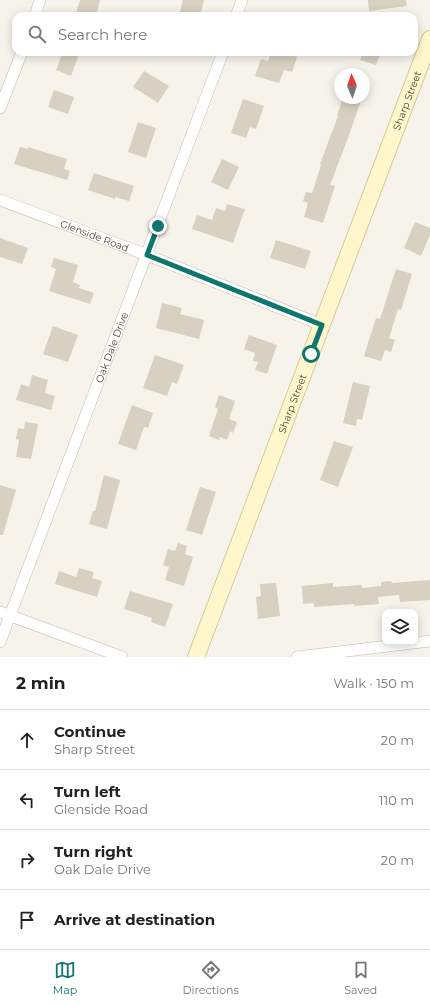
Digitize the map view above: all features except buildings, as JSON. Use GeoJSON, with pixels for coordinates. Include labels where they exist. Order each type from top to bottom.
{"type":"FeatureCollection","features":[{"type":"Feature","properties":{"kind":"street"},"geometry":{"type":"LineString","coordinates":[[36,12],[40,0]]}},
{"type":"Feature","properties":{"kind":"street"},"geometry":{"type":"LineString","coordinates":[[238,12],[242,0]]}},
{"type":"Feature","properties":{"kind":"street","name":"Sharp Street"},"geometry":{"type":"LineString","coordinates":[[196,657],[430,39]]}},
{"type":"Feature","properties":{"kind":"street"},"geometry":{"type":"LineString","coordinates":[[0,108],[20,56]]}},
{"type":"Feature","properties":{"kind":"street","name":"Oak Dale Drive"},"geometry":{"type":"LineString","coordinates":[[0,642],[5,614],[147,255],[222,56]]}},
{"type":"Feature","properties":{"kind":"street","name":"Glenside Road"},"geometry":{"type":"LineString","coordinates":[[0,200],[147,255],[322,325]]}},
{"type":"Feature","properties":{"kind":"street"},"geometry":{"type":"LineString","coordinates":[[5,614],[122,657]]}},
{"type":"Feature","properties":{"kind":"street"},"geometry":{"type":"LineString","coordinates":[[297,657],[360,653],[430,641]]}},
{"type":"Feature","properties":{"kind":"route"},"geometry":{"type":"LineString","coordinates":[[158,226],[147,255],[322,325],[311,354]]}}]}
